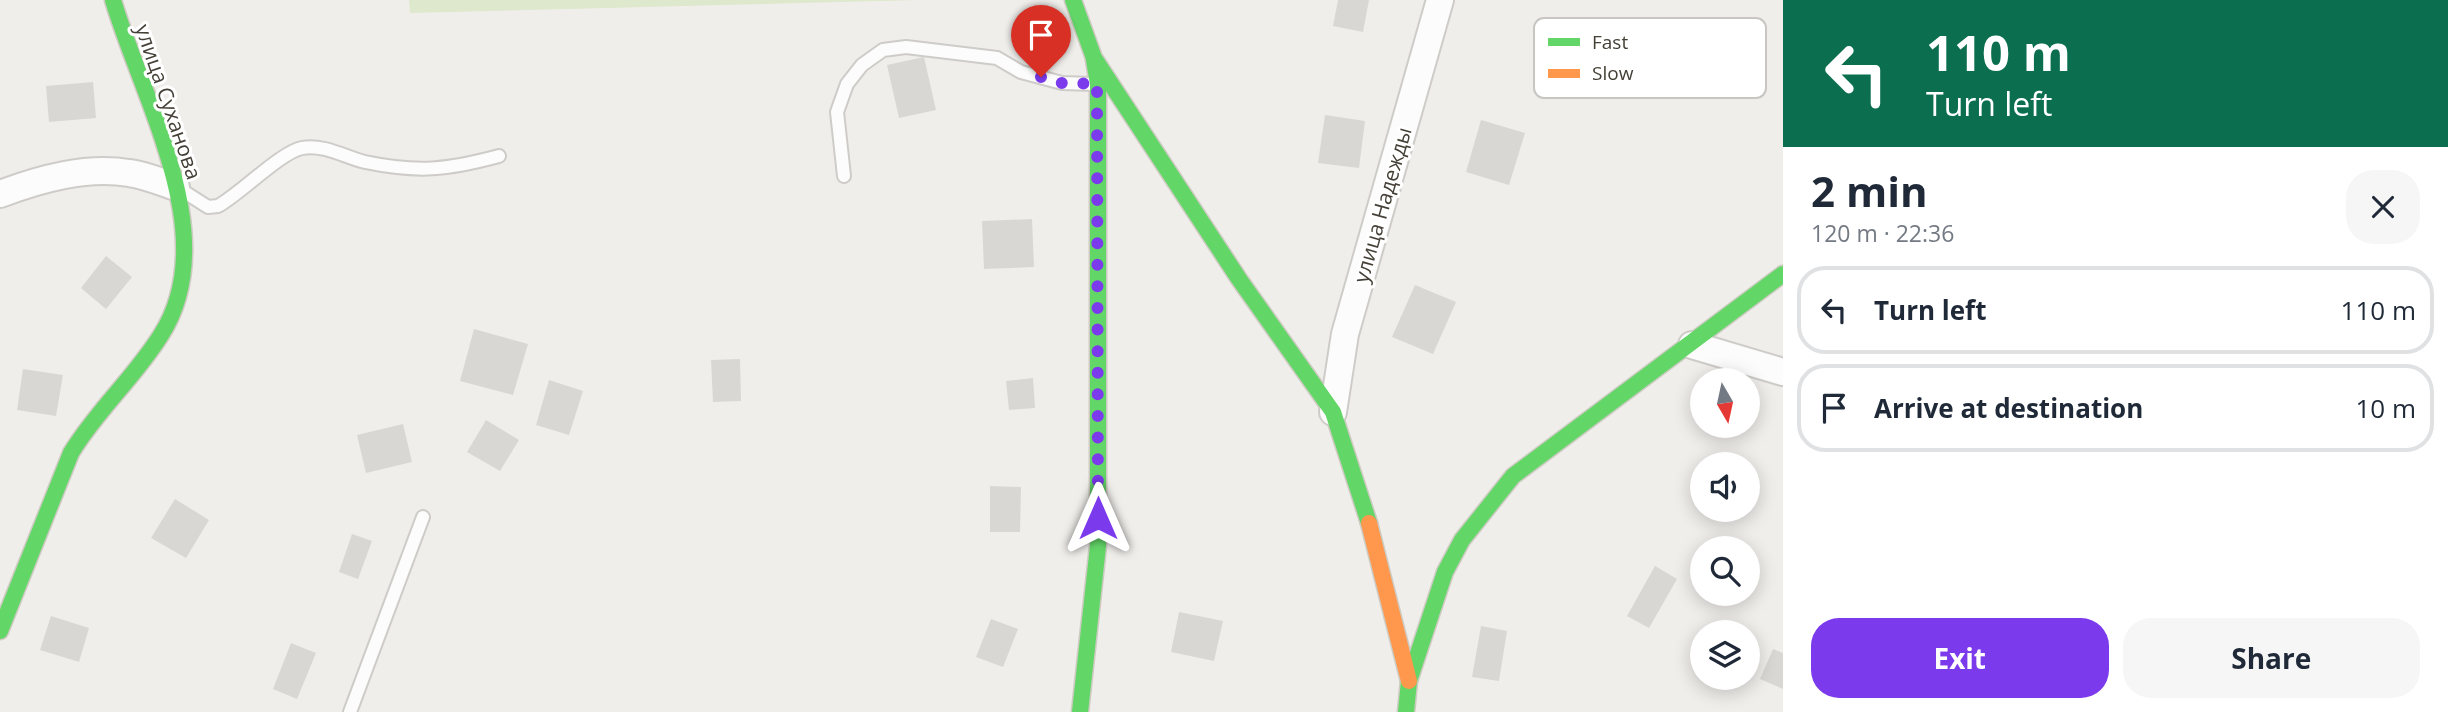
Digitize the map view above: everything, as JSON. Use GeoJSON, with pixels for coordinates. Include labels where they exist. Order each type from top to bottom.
{"type":"FeatureCollection","features":[{"type":"Feature","properties":{"kind":"street","name":"улица Суханова"},"geometry":{"type":"LineString","coordinates":[[0,631],[72,450],[149,355],[177,305],[184,276],[185,245],[176,187],[113,0]]}},
{"type":"Feature","properties":{"kind":"street"},"geometry":{"type":"LineString","coordinates":[[1073,0],[1094,58],[1097,84],[1098,546],[1080,712]]}},
{"type":"Feature","properties":{"kind":"street","name":"улица Надежды"},"geometry":{"type":"LineString","coordinates":[[1333,412],[1345,334],[1440,0]]}},
{"type":"Feature","properties":{"kind":"street"},"geometry":{"type":"LineString","coordinates":[[1094,58],[1239,279],[1333,412],[1362,493],[1409,681]]}},
{"type":"Feature","properties":{"kind":"street"},"geometry":{"type":"LineString","coordinates":[[0,194],[38,180],[89,172],[129,173],[176,187]]}},
{"type":"Feature","properties":{"kind":"street"},"geometry":{"type":"LineString","coordinates":[[1406,712],[1409,681],[1445,572],[1462,540],[1513,476],[1692,345],[1783,274]]}},
{"type":"Feature","properties":{"kind":"street"},"geometry":{"type":"LineString","coordinates":[[1692,345],[1783,372]]}},
{"type":"Feature","properties":{"kind":"lane"},"geometry":{"type":"LineString","coordinates":[[844,176],[837,112],[846,84],[862,65],[884,50],[906,47],[997,58],[1021,72],[1062,83],[1097,84]]}},
{"type":"Feature","properties":{"kind":"lane"},"geometry":{"type":"LineString","coordinates":[[176,187],[208,207],[218,206],[301,148],[326,149],[363,161],[401,168],[449,169],[499,156]]}},
{"type":"Feature","properties":{"kind":"lane"},"geometry":{"type":"LineString","coordinates":[[350,712],[423,517]]}},
{"type":"Feature","properties":{"kind":"green space"},"geometry":{"type":"Polygon","coordinates":[[[409,0],[919,0],[410,13],[409,0]]]}},
{"type":"Feature","properties":{"kind":"building"},"geometry":{"type":"Polygon","coordinates":[[[1338,0],[1369,0],[1363,32],[1333,26],[1338,0]]]}},
{"type":"Feature","properties":{"kind":"building"},"geometry":{"type":"Polygon","coordinates":[[[924,57],[936,110],[899,118],[887,65],[924,57]]]}},
{"type":"Feature","properties":{"kind":"building"},"geometry":{"type":"Polygon","coordinates":[[[93,82],[96,118],[49,122],[46,86],[93,82]]]}},
{"type":"Feature","properties":{"kind":"building"},"geometry":{"type":"Polygon","coordinates":[[[1325,115],[1365,121],[1359,168],[1318,163],[1325,115]]]}},
{"type":"Feature","properties":{"kind":"building"},"geometry":{"type":"Polygon","coordinates":[[[1481,120],[1525,133],[1509,185],[1466,172],[1481,120]]]}},
{"type":"Feature","properties":{"kind":"building"},"geometry":{"type":"Polygon","coordinates":[[[1032,219],[1034,267],[984,269],[982,221],[1032,219]]]}},
{"type":"Feature","properties":{"kind":"building"},"geometry":{"type":"Polygon","coordinates":[[[106,256],[132,277],[106,309],[81,288],[106,256]]]}},
{"type":"Feature","properties":{"kind":"building"},"geometry":{"type":"Polygon","coordinates":[[[1415,285],[1456,302],[1433,354],[1392,337],[1415,285]]]}},
{"type":"Feature","properties":{"kind":"building"},"geometry":{"type":"Polygon","coordinates":[[[474,329],[528,344],[513,395],[460,381],[474,329]]]}},
{"type":"Feature","properties":{"kind":"building"},"geometry":{"type":"Polygon","coordinates":[[[740,359],[741,401],[713,402],[711,360],[740,359]]]}},
{"type":"Feature","properties":{"kind":"building"},"geometry":{"type":"Polygon","coordinates":[[[23,369],[63,375],[56,416],[17,410],[23,369]]]}},
{"type":"Feature","properties":{"kind":"building"},"geometry":{"type":"Polygon","coordinates":[[[1033,378],[1035,408],[1009,410],[1006,381],[1033,378]]]}},
{"type":"Feature","properties":{"kind":"building"},"geometry":{"type":"Polygon","coordinates":[[[549,380],[583,391],[569,435],[536,425],[549,380]]]}},
{"type":"Feature","properties":{"kind":"building"},"geometry":{"type":"Polygon","coordinates":[[[486,420],[519,440],[500,471],[467,452],[486,420]]]}},
{"type":"Feature","properties":{"kind":"building"},"geometry":{"type":"Polygon","coordinates":[[[403,424],[412,462],[366,473],[357,435],[403,424]]]}},
{"type":"Feature","properties":{"kind":"building"},"geometry":{"type":"Polygon","coordinates":[[[990,486],[1021,487],[1020,532],[990,532],[990,486]]]}},
{"type":"Feature","properties":{"kind":"building"},"geometry":{"type":"Polygon","coordinates":[[[175,499],[209,520],[186,558],[151,538],[175,499]]]}},
{"type":"Feature","properties":{"kind":"building"},"geometry":{"type":"Polygon","coordinates":[[[352,534],[372,541],[358,579],[339,572],[352,534]]]}},
{"type":"Feature","properties":{"kind":"building"},"geometry":{"type":"Polygon","coordinates":[[[1655,566],[1677,579],[1649,628],[1627,616],[1655,566]]]}},
{"type":"Feature","properties":{"kind":"building"},"geometry":{"type":"Polygon","coordinates":[[[1179,612],[1223,621],[1214,661],[1171,652],[1179,612]]]}},
{"type":"Feature","properties":{"kind":"building"},"geometry":{"type":"Polygon","coordinates":[[[51,616],[89,628],[79,662],[40,650],[51,616]]]}},
{"type":"Feature","properties":{"kind":"building"},"geometry":{"type":"Polygon","coordinates":[[[991,619],[1018,629],[1003,667],[976,657],[991,619]]]}},
{"type":"Feature","properties":{"kind":"building"},"geometry":{"type":"Polygon","coordinates":[[[1481,626],[1507,631],[1499,681],[1472,677],[1481,626]]]}},
{"type":"Feature","properties":{"kind":"building"},"geometry":{"type":"Polygon","coordinates":[[[291,643],[316,653],[297,699],[273,689],[291,643]]]}},
{"type":"Feature","properties":{"kind":"building"},"geometry":{"type":"Polygon","coordinates":[[[1773,649],[1783,653],[1783,689],[1760,679],[1773,649]]]}},
{"type":"Feature","properties":{"kind":"traffic: fast"},"geometry":{"type":"LineString","coordinates":[[0,631],[71,453],[92,422],[151,350],[161,335],[178,297],[184,255],[181,212],[172,168],[113,0]]}},
{"type":"Feature","properties":{"kind":"traffic: fast"},"geometry":{"type":"LineString","coordinates":[[1073,0],[1094,58],[1239,279],[1333,412],[1369,523]]}},
{"type":"Feature","properties":{"kind":"traffic: fast"},"geometry":{"type":"LineString","coordinates":[[1080,712],[1098,546],[1098,84],[1094,60]]}},
{"type":"Feature","properties":{"kind":"traffic: fast"},"geometry":{"type":"LineString","coordinates":[[1406,712],[1409,681],[1445,572],[1462,540],[1513,476],[1783,274]]}},
{"type":"Feature","properties":{"kind":"traffic: slow"},"geometry":{"type":"LineString","coordinates":[[1369,523],[1409,681]]}},
{"type":"Feature","properties":{"kind":"route"},"geometry":{"type":"LineString","coordinates":[[1041,77],[1062,83],[1097,84],[1098,518]]}}]}
